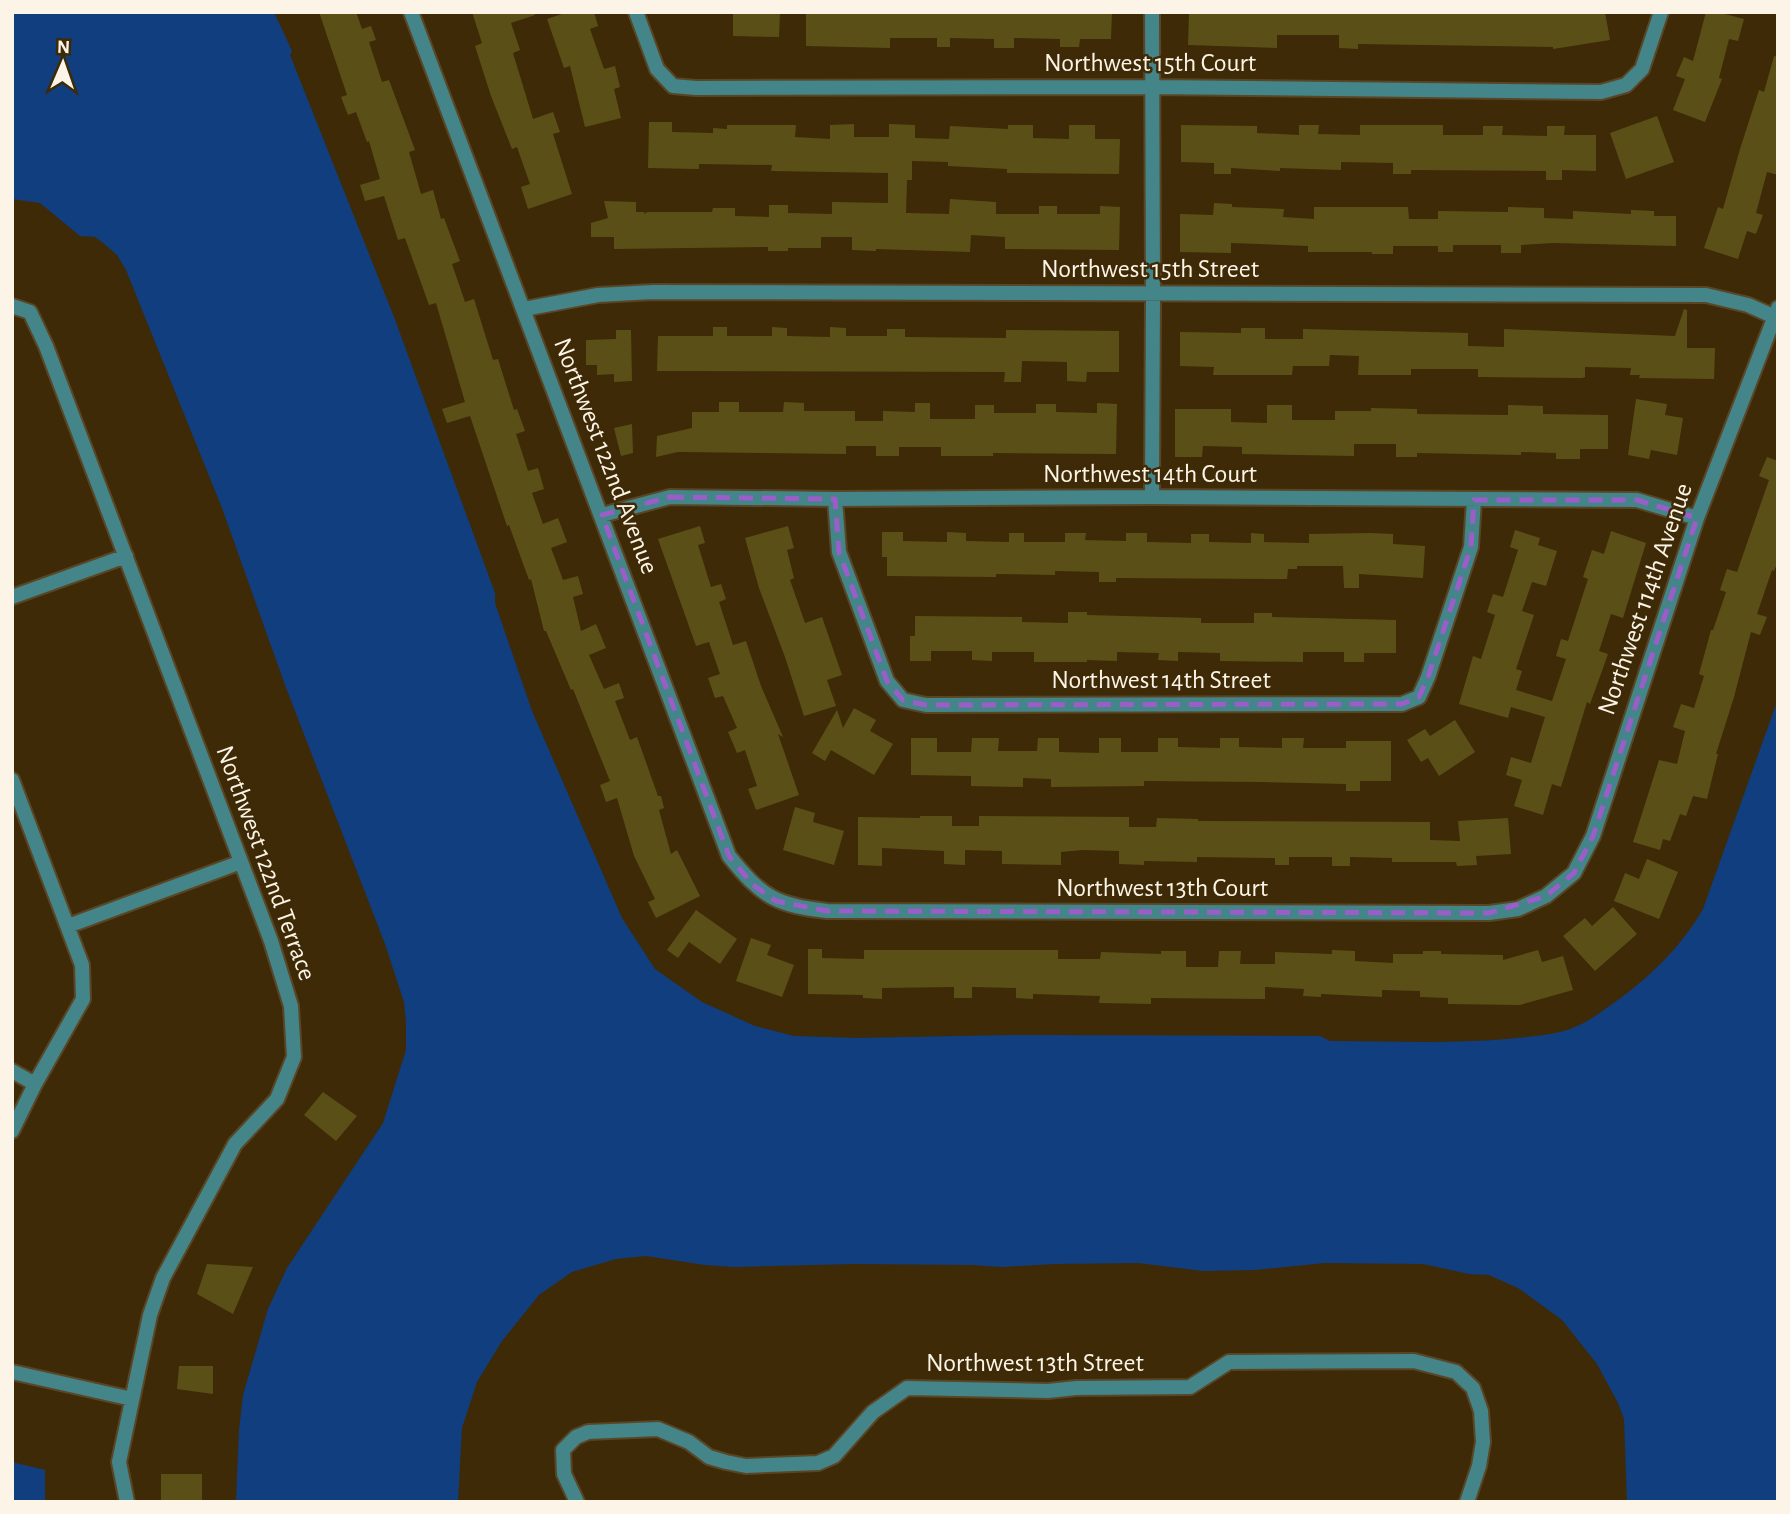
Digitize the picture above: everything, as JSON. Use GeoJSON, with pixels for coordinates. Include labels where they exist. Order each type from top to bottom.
{"type":"FeatureCollection","features":[{"type":"Feature","properties":{"kind":"street","name":"Northwest 122nd Avenue"},"geometry":{"type":"LineString","coordinates":[[411,12],[729,856],[753,886],[776,901]]}},
{"type":"Feature","properties":{"kind":"street","name":"Northwest 15th Court"},"geometry":{"type":"LineString","coordinates":[[636,12],[657,69],[673,86],[696,88],[1152,87],[1601,92],[1626,85],[1642,69],[1661,12]]}},
{"type":"Feature","properties":{"kind":"street"},"geometry":{"type":"LineString","coordinates":[[1152,12],[1152,497]]}},
{"type":"Feature","properties":{"kind":"street","name":"Northwest 15th Street"},"geometry":{"type":"LineString","coordinates":[[524,309],[598,295],[653,292],[1153,293],[1706,295],[1776,312]]}},
{"type":"Feature","properties":{"kind":"street","name":"Northwest 122nd Terrace"},"geometry":{"type":"LineString","coordinates":[[12,306],[30,312],[46,346],[271,941],[291,1006],[294,1057],[277,1099],[235,1144],[163,1278],[150,1315],[119,1462],[127,1502]]}},
{"type":"Feature","properties":{"kind":"street","name":"Northwest 114th Avenue"},"geometry":{"type":"LineString","coordinates":[[1546,896],[1574,873],[1593,835],[1697,518],[1776,312]]}},
{"type":"Feature","properties":{"kind":"street","name":"Northwest 14th Court"},"geometry":{"type":"LineString","coordinates":[[602,515],[670,497],[1152,497],[1637,500],[1697,518]]}},
{"type":"Feature","properties":{"kind":"street","name":"Northwest 14th Street"},"geometry":{"type":"LineString","coordinates":[[835,499],[839,552],[887,681],[903,700],[926,705],[1402,704],[1419,697],[1429,677],[1471,547],[1474,500]]}},
{"type":"Feature","properties":{"kind":"street"},"geometry":{"type":"LineString","coordinates":[[12,597],[126,556]]}},
{"type":"Feature","properties":{"kind":"street"},"geometry":{"type":"LineString","coordinates":[[12,780],[82,965],[83,999],[12,1130]]}},
{"type":"Feature","properties":{"kind":"street"},"geometry":{"type":"LineString","coordinates":[[68,926],[241,862]]}},
{"type":"Feature","properties":{"kind":"street","name":"Northwest 13th Court"},"geometry":{"type":"LineString","coordinates":[[776,901],[800,908],[827,911],[1489,914],[1518,909],[1546,896]]}},
{"type":"Feature","properties":{"kind":"street"},"geometry":{"type":"LineString","coordinates":[[12,1071],[35,1084]]}},
{"type":"Feature","properties":{"kind":"street","name":"Northwest 13th Street"},"geometry":{"type":"LineString","coordinates":[[577,1502],[564,1474],[563,1450],[576,1437],[588,1432],[658,1429],[689,1442],[709,1457],[746,1466],[818,1462],[834,1456],[873,1412],[907,1388],[1048,1391],[1076,1388],[1190,1387],[1228,1362],[1414,1361],[1456,1372],[1474,1388],[1481,1411],[1483,1442],[1479,1466],[1467,1502]]}},
{"type":"Feature","properties":{"kind":"street"},"geometry":{"type":"LineString","coordinates":[[12,1373],[132,1398]]}},
{"type":"Feature","properties":{"kind":"highlighted area"},"geometry":{"type":"Polygon","coordinates":[[[670,497],[835,499],[839,552],[887,681],[903,700],[926,705],[1402,704],[1419,697],[1428,677],[1471,547],[1474,500],[1637,500],[1697,518],[1593,836],[1574,873],[1546,896],[1489,913],[827,911],[776,901],[753,885],[729,856],[602,515],[670,497]]]}},
{"type":"Feature","properties":{"kind":"water"},"geometry":{"type":"Polygon","coordinates":[[[12,12],[274,12],[292,51],[290,55],[394,317],[495,593],[495,603],[532,711],[622,918],[655,969],[702,1002],[755,1026],[794,1036],[856,1038],[1011,1035],[1320,1036],[1330,1041],[1418,1042],[1507,1039],[1567,1030],[1591,1019],[1636,986],[1673,951],[1694,924],[1703,909],[1778,699],[1778,1502],[1627,1502],[1624,1419],[1597,1364],[1562,1320],[1518,1288],[1489,1275],[1469,1274],[1423,1264],[1325,1263],[1255,1270],[1203,1271],[1138,1263],[1002,1267],[855,1264],[734,1267],[646,1256],[616,1259],[572,1272],[539,1295],[502,1341],[477,1382],[462,1428],[458,1502],[236,1502],[243,1395],[268,1309],[287,1268],[383,1123],[406,1050],[404,1002],[385,944],[285,685],[222,508],[126,270],[117,255],[95,237],[80,236],[40,203],[12,199],[12,12]]]}},
{"type":"Feature","properties":{"kind":"water"},"geometry":{"type":"Polygon","coordinates":[[[12,1462],[45,1470],[45,1502],[12,1502],[12,1462]]]}},
{"type":"Feature","properties":{"kind":"building"},"geometry":{"type":"Polygon","coordinates":[[[319,12],[356,12],[362,29],[371,26],[376,40],[369,42],[382,82],[389,80],[415,150],[409,152],[421,194],[433,190],[441,219],[444,218],[460,261],[452,264],[465,302],[474,299],[493,360],[498,359],[514,410],[517,409],[525,431],[516,434],[528,471],[538,468],[544,489],[532,493],[543,524],[558,518],[567,542],[551,548],[563,580],[578,576],[583,594],[573,597],[581,631],[596,624],[606,648],[589,655],[604,689],[619,683],[624,698],[615,701],[630,740],[637,737],[658,796],[661,796],[664,808],[659,810],[671,854],[677,850],[700,896],[656,918],[648,902],[655,899],[634,856],[617,798],[606,802],[600,785],[610,781],[573,689],[571,690],[544,631],[531,579],[529,580],[509,525],[507,526],[470,416],[447,423],[442,409],[465,402],[436,303],[429,305],[405,238],[398,240],[384,196],[365,201],[360,185],[380,179],[369,141],[367,142],[356,112],[348,115],[341,97],[347,95],[319,12]]]}},
{"type":"Feature","properties":{"kind":"building"},"geometry":{"type":"Polygon","coordinates":[[[472,12],[535,12],[535,15],[511,23],[520,50],[513,53],[533,119],[553,112],[560,132],[553,134],[572,194],[528,209],[521,187],[530,184],[517,147],[512,149],[491,96],[475,46],[482,43],[472,12]]]}},
{"type":"Feature","properties":{"kind":"building"},"geometry":{"type":"Polygon","coordinates":[[[568,12],[594,12],[598,26],[590,29],[604,69],[615,66],[620,87],[614,89],[621,118],[585,127],[570,66],[564,68],[547,19],[568,12]]]}},
{"type":"Feature","properties":{"kind":"building"},"geometry":{"type":"Polygon","coordinates":[[[733,12],[780,12],[779,37],[733,36],[733,12]]]}},
{"type":"Feature","properties":{"kind":"building"},"geometry":{"type":"Polygon","coordinates":[[[806,12],[1112,12],[1111,39],[1080,39],[1079,47],[1060,47],[1060,39],[1014,38],[1014,48],[994,48],[994,39],[950,38],[950,47],[937,47],[937,38],[890,38],[890,48],[806,46],[806,12]]]}},
{"type":"Feature","properties":{"kind":"building"},"geometry":{"type":"Polygon","coordinates":[[[1189,12],[1605,12],[1610,40],[1553,49],[1358,44],[1358,49],[1339,48],[1339,35],[1277,35],[1277,48],[1188,45],[1189,12]]]}},
{"type":"Feature","properties":{"kind":"building"},"geometry":{"type":"Polygon","coordinates":[[[1706,12],[1725,12],[1744,19],[1738,41],[1729,39],[1719,78],[1722,79],[1705,122],[1673,110],[1685,79],[1676,76],[1684,57],[1693,61],[1706,12]]]}},
{"type":"Feature","properties":{"kind":"building"},"geometry":{"type":"Polygon","coordinates":[[[1774,56],[1778,57],[1778,175],[1767,172],[1756,213],[1763,215],[1756,234],[1747,231],[1738,259],[1704,248],[1718,207],[1723,209],[1759,90],[1764,92],[1774,56]]]}},
{"type":"Feature","properties":{"kind":"building"},"geometry":{"type":"Polygon","coordinates":[[[1657,116],[1674,162],[1626,179],[1610,133],[1657,116]]]}},
{"type":"Feature","properties":{"kind":"building"},"geometry":{"type":"Polygon","coordinates":[[[649,122],[672,122],[672,132],[713,133],[713,128],[727,129],[727,125],[796,125],[795,137],[830,139],[830,125],[854,124],[854,137],[889,137],[889,124],[915,125],[915,138],[949,139],[950,126],[1008,129],[1008,125],[1033,125],[1033,138],[1069,139],[1069,125],[1095,125],[1095,139],[1120,139],[1119,174],[1007,173],[1007,169],[912,161],[912,180],[907,180],[906,213],[949,214],[950,199],[996,202],[996,214],[1039,214],[1039,206],[1057,206],[1057,214],[1100,214],[1100,206],[1120,207],[1119,250],[1005,249],[1005,237],[971,235],[970,252],[852,250],[852,237],[821,237],[821,248],[788,248],[788,251],[768,251],[768,247],[614,249],[614,237],[591,237],[591,223],[608,218],[604,201],[636,202],[636,212],[645,214],[712,212],[713,208],[735,208],[735,216],[769,217],[769,205],[788,205],[788,213],[832,214],[832,202],[888,203],[888,173],[771,171],[772,165],[699,164],[699,169],[648,168],[649,122]]]}},
{"type":"Feature","properties":{"kind":"building"},"geometry":{"type":"Polygon","coordinates":[[[1181,125],[1257,126],[1257,133],[1299,135],[1299,125],[1319,125],[1318,134],[1360,135],[1360,125],[1443,125],[1443,135],[1483,135],[1483,126],[1503,126],[1502,135],[1547,136],[1547,126],[1565,126],[1564,135],[1596,135],[1596,171],[1562,170],[1562,180],[1546,180],[1546,171],[1411,170],[1411,174],[1393,174],[1393,163],[1341,162],[1341,170],[1280,168],[1280,171],[1231,168],[1231,174],[1214,174],[1214,163],[1181,162],[1181,125]]]}},
{"type":"Feature","properties":{"kind":"building"},"geometry":{"type":"Polygon","coordinates":[[[1214,203],[1232,204],[1232,207],[1284,209],[1283,217],[1314,219],[1314,207],[1408,207],[1409,219],[1438,219],[1438,211],[1508,212],[1508,207],[1544,208],[1544,218],[1573,219],[1573,211],[1631,214],[1631,210],[1654,211],[1654,216],[1676,216],[1676,246],[1553,243],[1521,245],[1521,253],[1501,253],[1501,245],[1453,245],[1453,252],[1438,252],[1438,246],[1393,246],[1393,254],[1372,254],[1308,252],[1308,246],[1231,243],[1231,253],[1180,252],[1180,214],[1213,215],[1214,203]]]}},
{"type":"Feature","properties":{"kind":"building"},"geometry":{"type":"Polygon","coordinates":[[[1684,309],[1687,310],[1687,348],[1715,348],[1714,379],[1639,378],[1640,375],[1630,375],[1631,368],[1585,367],[1585,377],[1582,378],[1478,377],[1478,369],[1411,369],[1411,375],[1358,375],[1359,356],[1330,355],[1329,366],[1293,366],[1292,375],[1213,375],[1214,367],[1180,366],[1180,332],[1241,333],[1241,328],[1265,328],[1265,339],[1303,339],[1303,329],[1468,333],[1468,346],[1504,347],[1504,329],[1675,336],[1684,309]]]}},
{"type":"Feature","properties":{"kind":"building"},"geometry":{"type":"Polygon","coordinates":[[[713,327],[727,327],[727,336],[772,336],[772,327],[787,328],[787,336],[830,337],[830,327],[846,328],[846,336],[887,336],[887,329],[905,329],[905,337],[1006,338],[1006,330],[1119,331],[1119,372],[1087,372],[1086,382],[1067,381],[1067,362],[1022,361],[1021,382],[1004,382],[1005,372],[657,371],[658,336],[713,336],[713,327]]]}},
{"type":"Feature","properties":{"kind":"building"},"geometry":{"type":"Polygon","coordinates":[[[616,330],[631,330],[632,381],[614,382],[614,374],[597,375],[597,365],[586,365],[586,340],[616,339],[616,330]]]}},
{"type":"Feature","properties":{"kind":"building"},"geometry":{"type":"Polygon","coordinates":[[[1636,399],[1667,404],[1665,415],[1683,418],[1677,455],[1651,450],[1649,459],[1628,455],[1636,399]]]}},
{"type":"Feature","properties":{"kind":"building"},"geometry":{"type":"Polygon","coordinates":[[[719,402],[739,402],[739,412],[783,412],[784,402],[804,403],[804,411],[855,411],[855,421],[883,421],[883,411],[915,412],[915,403],[930,403],[930,419],[975,419],[975,405],[994,405],[994,413],[1036,413],[1036,404],[1056,404],[1056,412],[1097,413],[1097,403],[1117,404],[1116,454],[993,453],[993,456],[941,456],[941,447],[899,447],[899,456],[876,456],[876,446],[846,446],[846,454],[678,452],[656,457],[657,436],[692,428],[692,412],[719,412],[719,402]]]}},
{"type":"Feature","properties":{"kind":"building"},"geometry":{"type":"Polygon","coordinates":[[[1267,405],[1292,405],[1292,420],[1335,420],[1335,411],[1371,411],[1371,408],[1417,409],[1417,414],[1508,415],[1508,405],[1543,406],[1543,414],[1608,415],[1608,449],[1580,449],[1580,459],[1556,459],[1556,453],[1521,452],[1521,455],[1417,453],[1417,457],[1396,457],[1396,444],[1354,444],[1354,456],[1242,454],[1242,447],[1203,446],[1202,457],[1175,457],[1175,409],[1231,409],[1231,422],[1267,423],[1267,405]]]}},
{"type":"Feature","properties":{"kind":"building"},"geometry":{"type":"Polygon","coordinates":[[[632,424],[633,453],[621,456],[614,428],[632,424]]]}},
{"type":"Feature","properties":{"kind":"building"},"geometry":{"type":"Polygon","coordinates":[[[1767,457],[1778,461],[1778,561],[1774,571],[1772,570],[1757,614],[1767,617],[1760,635],[1751,632],[1716,754],[1707,799],[1693,796],[1686,816],[1680,814],[1670,841],[1663,839],[1660,850],[1633,842],[1659,760],[1677,764],[1685,731],[1673,727],[1681,704],[1694,708],[1704,676],[1699,674],[1711,630],[1726,592],[1720,590],[1727,569],[1737,572],[1769,480],[1759,476],[1767,457]]]}},
{"type":"Feature","properties":{"kind":"building"},"geometry":{"type":"Polygon","coordinates":[[[700,526],[705,543],[698,545],[711,587],[721,584],[726,599],[719,602],[733,645],[746,641],[761,686],[783,737],[778,734],[799,795],[756,810],[748,789],[757,786],[745,750],[737,753],[728,732],[737,728],[723,696],[715,698],[708,678],[720,674],[709,642],[696,646],[658,539],[700,526]]]}},
{"type":"Feature","properties":{"kind":"building"},"geometry":{"type":"Polygon","coordinates":[[[788,526],[794,548],[787,550],[794,578],[790,580],[805,623],[822,617],[842,675],[827,680],[836,706],[804,716],[759,588],[745,538],[788,526]]]}},
{"type":"Feature","properties":{"kind":"building"},"geometry":{"type":"Polygon","coordinates":[[[1515,530],[1540,538],[1538,545],[1557,551],[1546,586],[1532,582],[1522,611],[1534,615],[1516,669],[1522,671],[1516,690],[1552,701],[1566,659],[1556,656],[1561,639],[1568,641],[1588,579],[1583,577],[1592,550],[1604,554],[1611,531],[1646,543],[1623,618],[1611,614],[1599,651],[1608,654],[1590,704],[1587,702],[1561,787],[1552,784],[1543,815],[1514,806],[1522,780],[1506,775],[1511,757],[1531,763],[1545,717],[1511,707],[1508,718],[1459,704],[1473,656],[1481,659],[1495,615],[1487,612],[1493,594],[1503,597],[1518,550],[1510,547],[1515,530]]]}},
{"type":"Feature","properties":{"kind":"building"},"geometry":{"type":"Polygon","coordinates":[[[882,532],[903,532],[903,541],[947,542],[947,532],[966,533],[966,541],[1009,542],[1009,533],[1024,533],[1024,542],[1065,542],[1065,533],[1086,533],[1085,540],[1126,541],[1126,533],[1147,533],[1147,542],[1191,543],[1191,534],[1209,534],[1209,542],[1251,543],[1251,533],[1264,534],[1264,542],[1309,543],[1309,534],[1371,533],[1393,534],[1393,544],[1425,546],[1423,578],[1359,574],[1359,588],[1344,588],[1343,566],[1297,566],[1297,569],[1288,569],[1287,579],[1116,578],[1116,582],[1099,582],[1099,572],[1055,571],[1055,575],[996,574],[996,577],[887,576],[887,557],[882,557],[882,532]]]}},
{"type":"Feature","properties":{"kind":"building"},"geometry":{"type":"Polygon","coordinates":[[[1068,612],[1087,612],[1087,615],[1201,618],[1201,623],[1254,623],[1254,613],[1272,613],[1272,617],[1396,620],[1396,653],[1364,653],[1364,662],[1344,662],[1344,652],[1303,652],[1303,662],[1220,661],[1220,653],[1178,652],[1178,661],[1158,660],[1159,653],[1117,652],[1117,661],[1034,662],[1034,652],[992,652],[992,661],[972,660],[972,651],[931,651],[931,661],[910,661],[910,636],[915,636],[915,616],[1022,617],[1022,622],[1068,623],[1068,612]]]}},
{"type":"Feature","properties":{"kind":"building"},"geometry":{"type":"Polygon","coordinates":[[[854,708],[876,720],[870,731],[893,744],[874,775],[831,750],[825,761],[812,753],[837,710],[843,728],[854,708]]]}},
{"type":"Feature","properties":{"kind":"building"},"geometry":{"type":"Polygon","coordinates":[[[1455,720],[1475,752],[1439,776],[1428,758],[1421,762],[1407,740],[1425,729],[1430,736],[1455,720]]]}},
{"type":"Feature","properties":{"kind":"building"},"geometry":{"type":"Polygon","coordinates":[[[911,738],[937,738],[937,752],[971,752],[972,738],[999,738],[998,751],[1037,751],[1038,738],[1059,738],[1059,752],[1099,753],[1099,738],[1121,738],[1121,752],[1158,752],[1158,738],[1178,738],[1178,747],[1220,748],[1220,738],[1239,738],[1239,747],[1282,748],[1282,738],[1304,738],[1303,748],[1346,748],[1346,741],[1391,741],[1391,781],[1360,781],[1360,791],[1346,791],[1346,784],[1263,782],[1144,781],[1144,786],[1051,787],[1051,779],[1023,778],[1023,787],[971,786],[971,776],[911,775],[911,738]]]}},
{"type":"Feature","properties":{"kind":"building"},"geometry":{"type":"Polygon","coordinates":[[[795,807],[815,813],[813,822],[844,831],[834,865],[783,850],[795,807]]]}},
{"type":"Feature","properties":{"kind":"building"},"geometry":{"type":"Polygon","coordinates":[[[952,816],[952,826],[979,826],[979,816],[1129,817],[1129,827],[1156,827],[1157,818],[1198,821],[1430,822],[1430,840],[1460,841],[1458,821],[1508,818],[1511,854],[1476,856],[1477,865],[1457,866],[1456,862],[1392,862],[1392,858],[1350,857],[1350,866],[1332,866],[1332,857],[1289,857],[1289,865],[1275,865],[1275,858],[1197,857],[1197,862],[1144,861],[1144,865],[1119,864],[1119,851],[1083,850],[1061,852],[1061,865],[1002,864],[1002,851],[965,850],[965,865],[944,864],[944,851],[882,848],[882,866],[858,865],[858,817],[952,816]]]}},
{"type":"Feature","properties":{"kind":"building"},"geometry":{"type":"Polygon","coordinates":[[[1647,859],[1678,872],[1659,919],[1614,901],[1625,873],[1639,879],[1647,859]]]}},
{"type":"Feature","properties":{"kind":"building"},"geometry":{"type":"Polygon","coordinates":[[[1613,907],[1637,934],[1595,971],[1563,936],[1585,918],[1592,926],[1613,907]]]}},
{"type":"Feature","properties":{"kind":"building"},"geometry":{"type":"Polygon","coordinates":[[[696,910],[737,939],[720,964],[689,942],[678,958],[667,950],[696,910]]]}},
{"type":"Feature","properties":{"kind":"building"},"geometry":{"type":"Polygon","coordinates":[[[751,938],[771,945],[767,955],[794,965],[782,997],[736,981],[751,938]]]}},
{"type":"Feature","properties":{"kind":"building"},"geometry":{"type":"Polygon","coordinates":[[[808,949],[822,949],[822,958],[864,959],[864,950],[1058,950],[1058,959],[1100,959],[1101,952],[1161,954],[1161,951],[1186,951],[1186,967],[1218,967],[1219,951],[1241,951],[1240,964],[1275,964],[1275,952],[1332,954],[1332,950],[1355,951],[1355,961],[1393,963],[1393,954],[1423,954],[1423,951],[1503,955],[1503,960],[1538,950],[1542,962],[1563,956],[1573,990],[1520,1005],[1448,1004],[1448,998],[1420,997],[1420,991],[1382,990],[1382,997],[1321,994],[1321,997],[1303,996],[1304,989],[1265,987],[1265,999],[1151,998],[1151,1004],[1099,1003],[1100,996],[1033,994],[1033,999],[1016,998],[1016,988],[972,987],[972,998],[954,998],[954,987],[882,988],[882,999],[863,998],[863,995],[808,994],[808,949]]]}},
{"type":"Feature","properties":{"kind":"building"},"geometry":{"type":"Polygon","coordinates":[[[323,1092],[357,1116],[336,1141],[304,1115],[323,1092]]]}},
{"type":"Feature","properties":{"kind":"building"},"geometry":{"type":"Polygon","coordinates":[[[207,1264],[253,1267],[233,1314],[197,1294],[207,1264]]]}},
{"type":"Feature","properties":{"kind":"building"},"geometry":{"type":"Polygon","coordinates":[[[179,1366],[213,1366],[213,1394],[177,1389],[179,1366]]]}},
{"type":"Feature","properties":{"kind":"building"},"geometry":{"type":"Polygon","coordinates":[[[161,1474],[202,1474],[202,1502],[161,1502],[161,1474]]]}}]}
